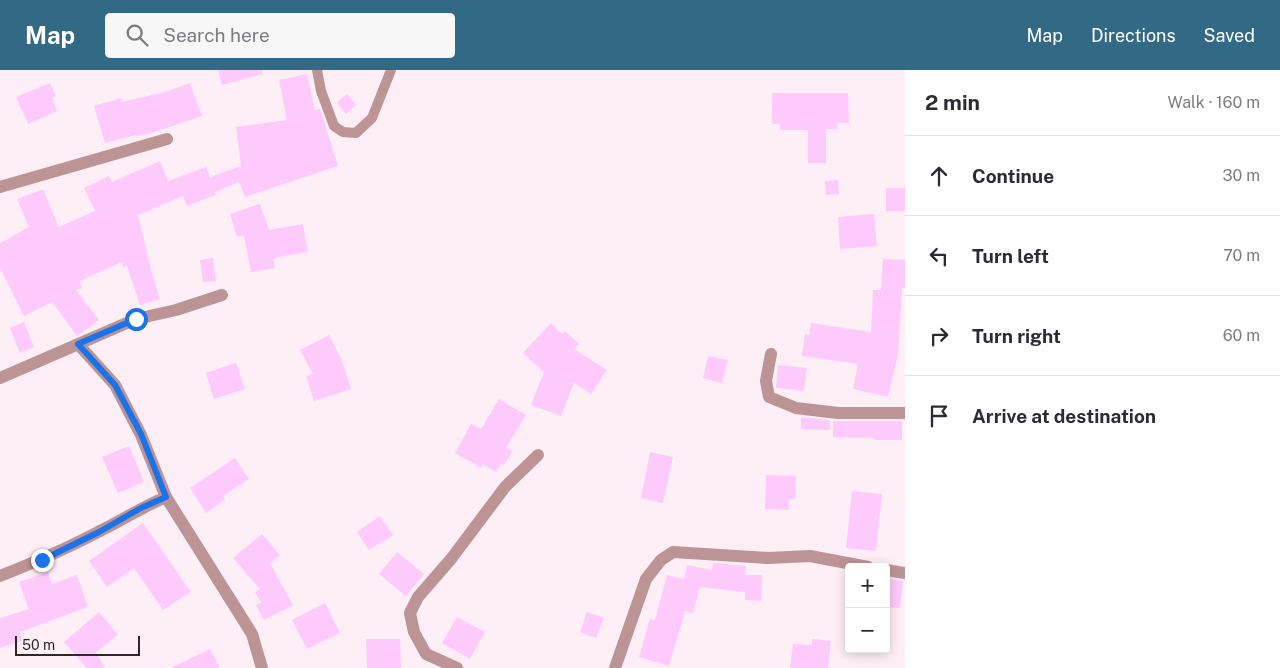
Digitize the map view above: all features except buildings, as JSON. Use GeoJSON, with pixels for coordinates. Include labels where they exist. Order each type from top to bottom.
{"type":"FeatureCollection","features":[{"type":"Feature","properties":{"kind":"street"},"geometry":{"type":"LineString","coordinates":[[0,187],[167,139]]}},
{"type":"Feature","properties":{"kind":"street"},"geometry":{"type":"LineString","coordinates":[[0,378],[136,319],[176,310],[222,295]]}},
{"type":"Feature","properties":{"kind":"street"},"geometry":{"type":"LineString","coordinates":[[78,344],[115,385],[141,434],[166,497],[252,634],[262,668]]}},
{"type":"Feature","properties":{"kind":"street"},"geometry":{"type":"LineString","coordinates":[[771,354],[766,381],[769,398],[796,408],[838,413],[905,413]]}},
{"type":"Feature","properties":{"kind":"street"},"geometry":{"type":"LineString","coordinates":[[457,668],[426,654],[414,632],[410,613],[418,597],[450,559],[505,487],[538,455]]}},
{"type":"Feature","properties":{"kind":"street"},"geometry":{"type":"LineString","coordinates":[[0,576],[42,560],[99,532],[141,508],[166,497]]}},
{"type":"Feature","properties":{"kind":"street"},"geometry":{"type":"LineString","coordinates":[[615,668],[646,579],[661,560],[673,552],[768,558],[810,556],[847,563]]}},
{"type":"Feature","properties":{"kind":"street"},"geometry":{"type":"LineString","coordinates":[[890,571],[905,573]]}},
{"type":"Feature","properties":{"kind":"lane"},"geometry":{"type":"LineString","coordinates":[[317,70],[321,91],[334,126],[343,132],[356,133],[372,118],[391,70]]}},
{"type":"Feature","properties":{"kind":"route"},"geometry":{"type":"LineString","coordinates":[[42,560],[99,532],[141,508],[166,497],[141,434],[115,385],[78,344],[136,319]]}}]}
